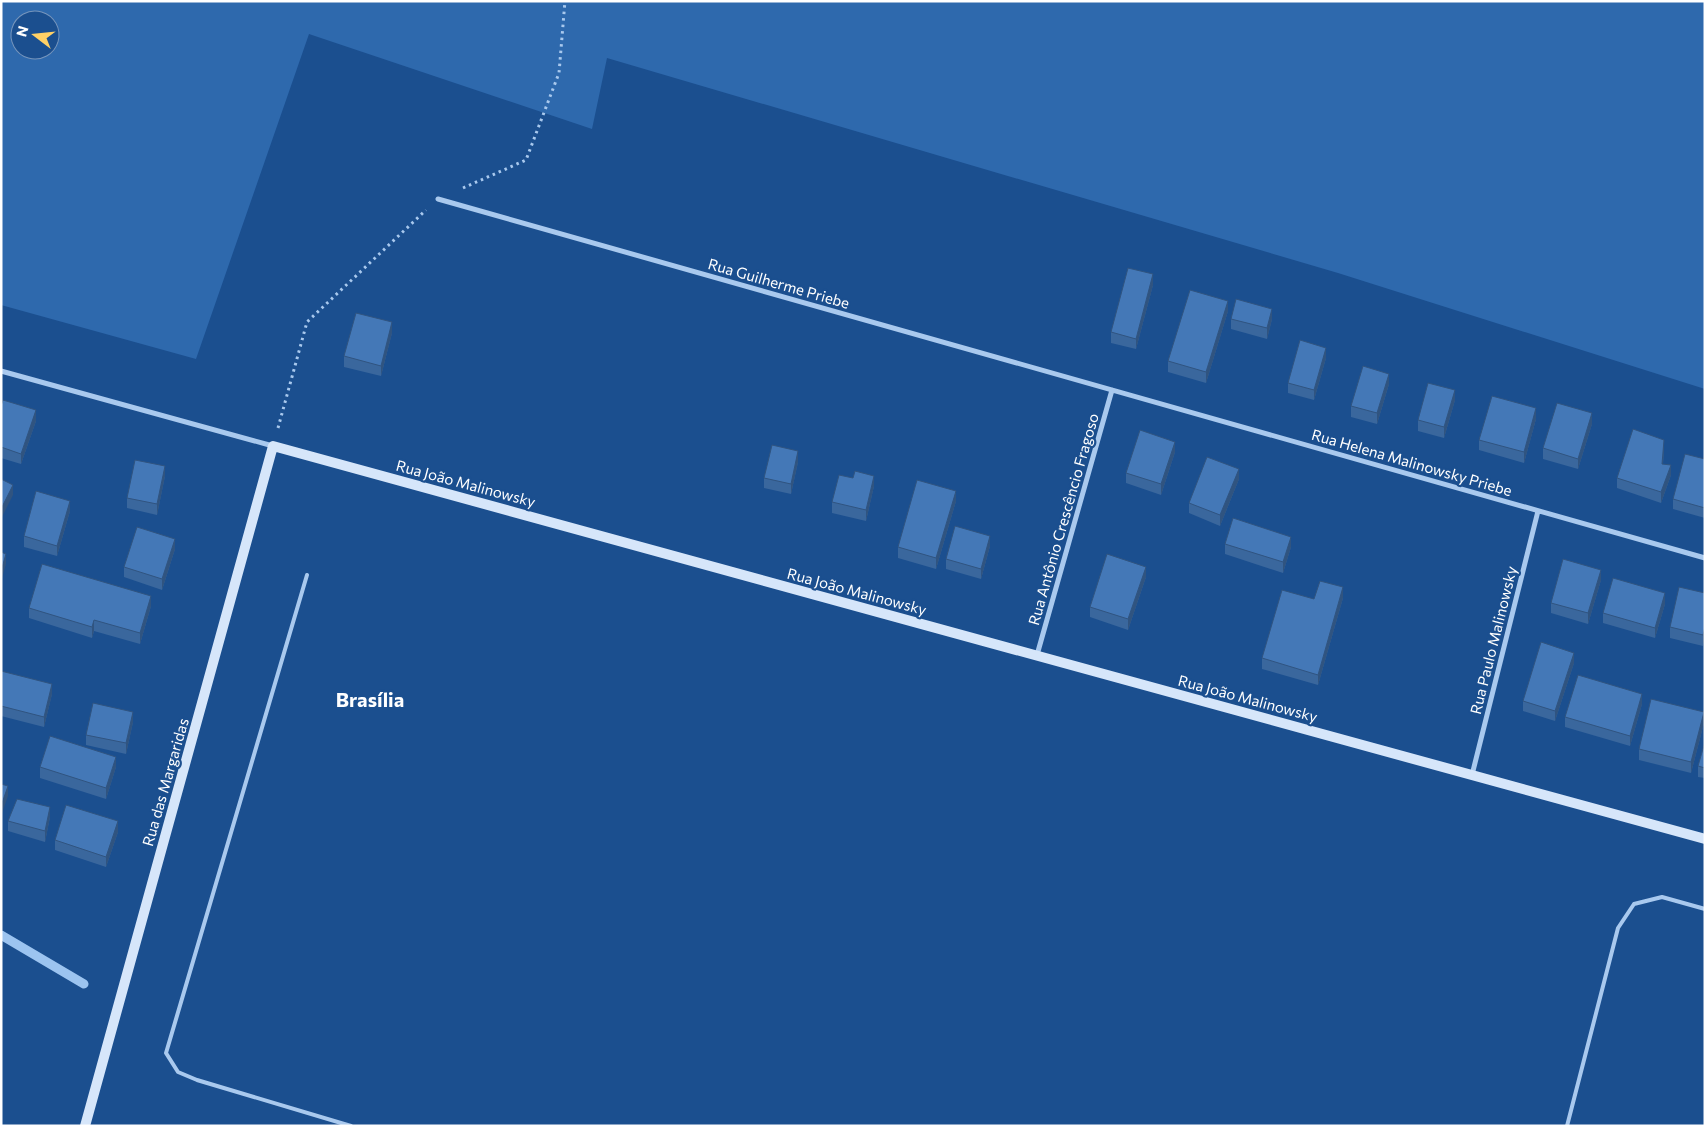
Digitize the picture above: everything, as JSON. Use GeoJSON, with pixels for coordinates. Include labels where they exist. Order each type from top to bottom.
{"type":"FeatureCollection","features":[{"type":"Feature","properties":{"kind":"street","name":"Rua Guilherme Priebe"},"geometry":{"type":"LineString","coordinates":[[438,199],[1112,390]]}},
{"type":"Feature","properties":{"kind":"street","name":"Rua João Malinowsky"},"geometry":{"type":"LineString","coordinates":[[1,371],[1705,839]]}},
{"type":"Feature","properties":{"kind":"street","name":"Rua Helena Malinowsky Priebe"},"geometry":{"type":"LineString","coordinates":[[1112,390],[1705,558]]}},
{"type":"Feature","properties":{"kind":"street","name":"Rua Antônio Crescêncio Fragoso"},"geometry":{"type":"LineString","coordinates":[[1037,655],[1112,390]]}},
{"type":"Feature","properties":{"kind":"street","name":"Rua das Margaridas"},"geometry":{"type":"LineString","coordinates":[[84,1126],[274,446]]}},
{"type":"Feature","properties":{"kind":"street","name":"Rua Paulo Malinowsky"},"geometry":{"type":"LineString","coordinates":[[1472,775],[1538,511]]}},
{"type":"Feature","properties":{"kind":"lane"},"geometry":{"type":"LineString","coordinates":[[307,575],[166,1053],[178,1072],[197,1080],[351,1126]]}},
{"type":"Feature","properties":{"kind":"lane"},"geometry":{"type":"LineString","coordinates":[[1567,1126],[1618,928],[1634,904],[1662,897],[1705,909]]}},
{"type":"Feature","properties":{"kind":"path"},"geometry":{"type":"LineString","coordinates":[[274,446],[307,322],[438,199],[526,160],[559,73],[565,1]]}},
{"type":"Feature","properties":{"kind":"shaded area"},"geometry":{"type":"Polygon","coordinates":[[[1,1],[1705,1],[1705,389],[1338,273],[607,58],[592,129],[309,34],[196,359],[1,305],[1,1]]]}},
{"type":"Feature","properties":{"kind":"building"},"geometry":{"type":"Polygon","coordinates":[[[1128,268],[1153,274],[1136,339],[1111,332],[1128,268]]]}},
{"type":"Feature","properties":{"kind":"building"},"geometry":{"type":"Polygon","coordinates":[[[1190,290],[1228,301],[1206,372],[1168,361],[1190,290]]]}},
{"type":"Feature","properties":{"kind":"building"},"geometry":{"type":"Polygon","coordinates":[[[1236,299],[1272,309],[1267,328],[1231,319],[1236,299]]]}},
{"type":"Feature","properties":{"kind":"building"},"geometry":{"type":"Polygon","coordinates":[[[356,313],[392,322],[381,366],[344,356],[356,313]]]}},
{"type":"Feature","properties":{"kind":"building"},"geometry":{"type":"Polygon","coordinates":[[[1300,340],[1326,348],[1314,390],[1288,383],[1300,340]]]}},
{"type":"Feature","properties":{"kind":"building"},"geometry":{"type":"Polygon","coordinates":[[[1363,366],[1389,374],[1377,413],[1351,406],[1363,366]]]}},
{"type":"Feature","properties":{"kind":"building"},"geometry":{"type":"Polygon","coordinates":[[[1428,383],[1455,390],[1444,427],[1418,420],[1428,383]]]}},
{"type":"Feature","properties":{"kind":"building"},"geometry":{"type":"Polygon","coordinates":[[[1492,396],[1536,408],[1524,452],[1479,440],[1492,396]]]}},
{"type":"Feature","properties":{"kind":"building"},"geometry":{"type":"Polygon","coordinates":[[[3,400],[36,410],[21,454],[1,447],[1,406],[3,400]]]}},
{"type":"Feature","properties":{"kind":"building"},"geometry":{"type":"Polygon","coordinates":[[[1557,403],[1592,413],[1578,459],[1543,448],[1557,403]]]}},
{"type":"Feature","properties":{"kind":"building"},"geometry":{"type":"Polygon","coordinates":[[[1633,429],[1664,440],[1662,464],[1671,465],[1661,492],[1617,478],[1633,429]]]}},
{"type":"Feature","properties":{"kind":"building"},"geometry":{"type":"Polygon","coordinates":[[[1140,430],[1175,442],[1161,484],[1126,473],[1140,430]]]}},
{"type":"Feature","properties":{"kind":"building"},"geometry":{"type":"Polygon","coordinates":[[[772,445],[798,451],[791,484],[764,478],[772,445]]]}},
{"type":"Feature","properties":{"kind":"building"},"geometry":{"type":"Polygon","coordinates":[[[1685,454],[1705,459],[1705,508],[1673,499],[1685,454]]]}},
{"type":"Feature","properties":{"kind":"building"},"geometry":{"type":"Polygon","coordinates":[[[1207,457],[1239,469],[1220,515],[1189,503],[1207,457]]]}},
{"type":"Feature","properties":{"kind":"building"},"geometry":{"type":"Polygon","coordinates":[[[135,460],[165,466],[157,504],[127,498],[135,460]]]}},
{"type":"Feature","properties":{"kind":"building"},"geometry":{"type":"Polygon","coordinates":[[[855,471],[874,476],[866,510],[832,502],[839,475],[853,478],[855,471]]]}},
{"type":"Feature","properties":{"kind":"building"},"geometry":{"type":"Polygon","coordinates":[[[1,479],[13,485],[1,509],[1,479]]]}},
{"type":"Feature","properties":{"kind":"building"},"geometry":{"type":"Polygon","coordinates":[[[917,480],[956,491],[936,558],[898,547],[917,480]]]}},
{"type":"Feature","properties":{"kind":"building"},"geometry":{"type":"Polygon","coordinates":[[[36,491],[70,501],[57,546],[24,536],[36,491]]]}},
{"type":"Feature","properties":{"kind":"building"},"geometry":{"type":"Polygon","coordinates":[[[1233,518],[1291,537],[1283,562],[1225,544],[1233,518]]]}},
{"type":"Feature","properties":{"kind":"building"},"geometry":{"type":"Polygon","coordinates":[[[955,526],[990,536],[981,569],[946,559],[955,526]]]}},
{"type":"Feature","properties":{"kind":"building"},"geometry":{"type":"Polygon","coordinates":[[[137,527],[175,539],[162,579],[124,567],[137,527]]]}},
{"type":"Feature","properties":{"kind":"building"},"geometry":{"type":"Polygon","coordinates":[[[1,552],[6,554],[1,571],[1,552]]]}},
{"type":"Feature","properties":{"kind":"building"},"geometry":{"type":"Polygon","coordinates":[[[1107,554],[1146,567],[1128,619],[1090,607],[1107,554]]]}},
{"type":"Feature","properties":{"kind":"building"},"geometry":{"type":"Polygon","coordinates":[[[1563,559],[1601,570],[1588,613],[1551,603],[1563,559]]]}},
{"type":"Feature","properties":{"kind":"building"},"geometry":{"type":"Polygon","coordinates":[[[42,564],[151,596],[140,633],[94,620],[92,627],[29,608],[42,564]]]}},
{"type":"Feature","properties":{"kind":"building"},"geometry":{"type":"Polygon","coordinates":[[[1613,578],[1665,593],[1655,628],[1603,613],[1613,578]]]}},
{"type":"Feature","properties":{"kind":"building"},"geometry":{"type":"Polygon","coordinates":[[[1320,581],[1343,587],[1318,675],[1262,658],[1282,590],[1314,599],[1320,581]]]}},
{"type":"Feature","properties":{"kind":"building"},"geometry":{"type":"Polygon","coordinates":[[[1679,587],[1705,593],[1705,627],[1703,635],[1670,627],[1679,587]]]}},
{"type":"Feature","properties":{"kind":"building"},"geometry":{"type":"Polygon","coordinates":[[[1541,642],[1574,653],[1555,711],[1523,701],[1541,642]]]}},
{"type":"Feature","properties":{"kind":"building"},"geometry":{"type":"Polygon","coordinates":[[[1,671],[52,684],[44,717],[1,706],[1,671]]]}},
{"type":"Feature","properties":{"kind":"building"},"geometry":{"type":"Polygon","coordinates":[[[1578,675],[1642,694],[1630,736],[1565,717],[1578,675]]]}},
{"type":"Feature","properties":{"kind":"building"},"geometry":{"type":"Polygon","coordinates":[[[1651,699],[1704,712],[1691,762],[1639,749],[1651,699]]]}},
{"type":"Feature","properties":{"kind":"building"},"geometry":{"type":"Polygon","coordinates":[[[93,703],[133,712],[126,743],[86,735],[93,703]]]}},
{"type":"Feature","properties":{"kind":"building"},"geometry":{"type":"Polygon","coordinates":[[[50,736],[116,757],[106,788],[40,767],[50,736]]]}},
{"type":"Feature","properties":{"kind":"building"},"geometry":{"type":"Polygon","coordinates":[[[1705,742],[1705,768],[1698,766],[1705,742]]]}},
{"type":"Feature","properties":{"kind":"building"},"geometry":{"type":"Polygon","coordinates":[[[1,784],[8,786],[1,806],[1,784]]]}},
{"type":"Feature","properties":{"kind":"building"},"geometry":{"type":"Polygon","coordinates":[[[17,799],[50,807],[45,831],[8,821],[17,799]]]}},
{"type":"Feature","properties":{"kind":"building"},"geometry":{"type":"Polygon","coordinates":[[[66,805],[118,821],[106,857],[55,840],[66,805]]]}},
{"type":"Feature","properties":{"kind":"waterway"},"geometry":{"type":"LineString","coordinates":[[1,935],[84,984]]}},
{"type":"Feature","properties":{"kind":"district","name":"Brasília"},"geometry":{"type":"Point","coordinates":[370,699]}}]}
